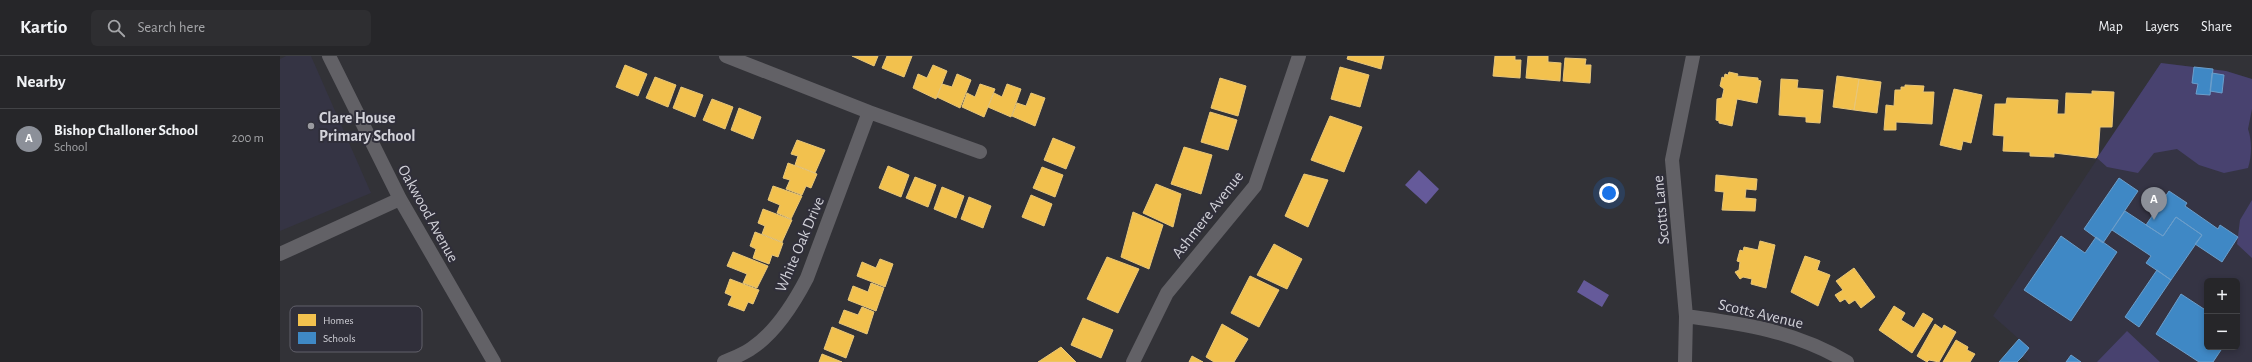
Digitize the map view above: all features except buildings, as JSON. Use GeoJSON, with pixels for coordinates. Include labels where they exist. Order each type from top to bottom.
{"type":"FeatureCollection","features":[{"type":"Feature","properties":{"kind":"street","name":"Oakwood Avenue"},"geometry":{"type":"LineString","coordinates":[[329,56],[400,199],[494,362]]}},
{"type":"Feature","properties":{"kind":"street"},"geometry":{"type":"LineString","coordinates":[[726,56],[869,112],[980,152]]}},
{"type":"Feature","properties":{"kind":"street","name":"Ashmere Avenue"},"geometry":{"type":"LineString","coordinates":[[1133,362],[1167,293],[1255,186],[1299,56]]}},
{"type":"Feature","properties":{"kind":"street","name":"Scotts Lane"},"geometry":{"type":"LineString","coordinates":[[1685,362],[1686,316],[1672,160],[1693,56]]}},
{"type":"Feature","properties":{"kind":"street","name":"White Oak Drive"},"geometry":{"type":"LineString","coordinates":[[724,362],[752,348],[776,326],[796,301],[807,278],[869,112]]}},
{"type":"Feature","properties":{"kind":"street"},"geometry":{"type":"LineString","coordinates":[[280,254],[400,199]]}},
{"type":"Feature","properties":{"kind":"street","name":"Scotts Avenue"},"geometry":{"type":"LineString","coordinates":[[1686,316],[1748,324],[1792,335],[1823,347],[1847,362]]}},
{"type":"Feature","properties":{"kind":"shaded area","name":"Clare House Primary School"},"geometry":{"type":"Polygon","coordinates":[[[286,56],[311,56],[371,193],[280,231],[280,59],[286,56]]]}},
{"type":"Feature","properties":{"kind":"shaded area"},"geometry":{"type":"Polygon","coordinates":[[[2161,63],[2226,71],[2252,79],[2252,362],[2029,362],[2022,357],[2029,348],[1993,316],[2161,63]]]}},
{"type":"Feature","properties":{"kind":"shaded area"},"geometry":{"type":"Polygon","coordinates":[[[2161,63],[2226,71],[2252,79],[2252,109],[2248,129],[2251,143],[2251,153],[2248,168],[2224,173],[2199,165],[2177,149],[2154,153],[2138,173],[2107,167],[2097,158],[2161,63]]]}},
{"type":"Feature","properties":{"kind":"shaded area"},"geometry":{"type":"Polygon","coordinates":[[[1419,170],[1439,189],[1426,204],[1405,185],[1419,170]]]}},
{"type":"Feature","properties":{"kind":"shaded area"},"geometry":{"type":"Polygon","coordinates":[[[2252,200],[2252,258],[2237,244],[2240,220],[2252,200]]]}},
{"type":"Feature","properties":{"kind":"shaded area"},"geometry":{"type":"Polygon","coordinates":[[[1584,280],[1609,295],[1602,307],[1577,292],[1584,280]]]}},
{"type":"Feature","properties":{"kind":"shaded area"},"geometry":{"type":"Polygon","coordinates":[[[2127,331],[2160,362],[2097,362],[2127,331]]]}},
{"type":"Feature","properties":{"kind":"place","name":"Clare House Primary School"},"geometry":{"type":"Point","coordinates":[311,126]}},
{"type":"Feature","properties":{"kind":"place","name":"Bishop Challoner School"},"geometry":{"type":"Point","coordinates":[2154,220]}}]}
